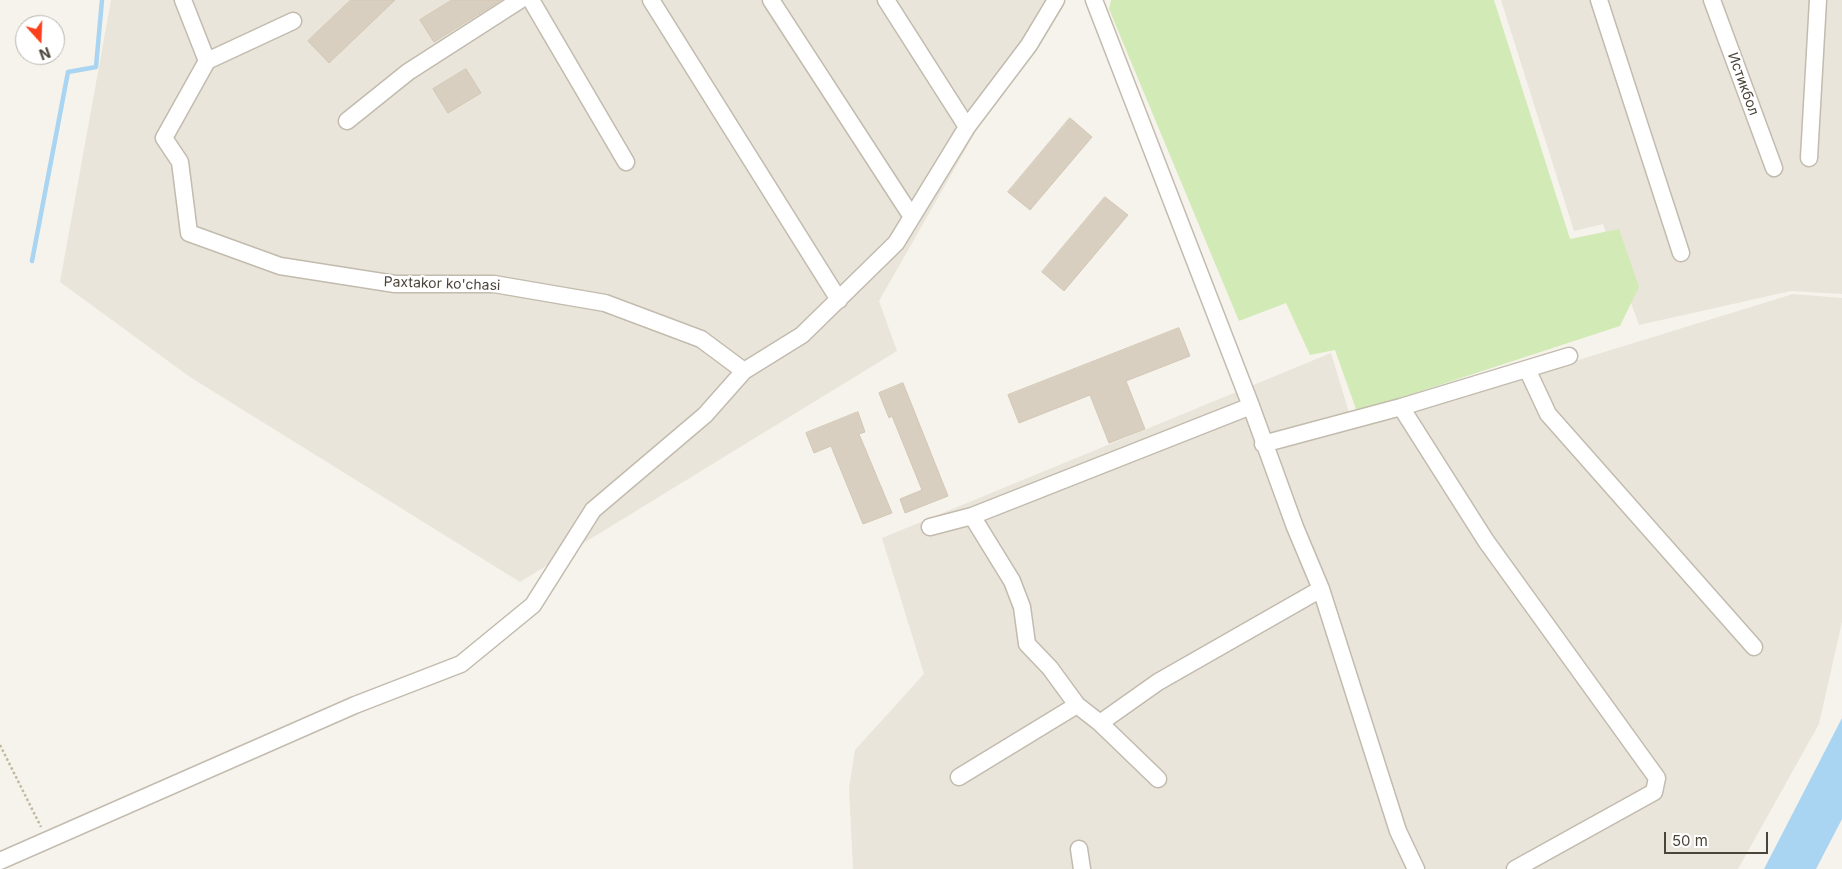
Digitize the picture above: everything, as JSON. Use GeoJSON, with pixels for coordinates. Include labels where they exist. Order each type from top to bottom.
{"type":"FeatureCollection","features":[{"type":"Feature","properties":{"kind":"street"},"geometry":{"type":"LineString","coordinates":[[183,0],[207,62],[293,20]]}},
{"type":"Feature","properties":{"kind":"street"},"geometry":{"type":"LineString","coordinates":[[347,121],[408,72],[520,0]]}},
{"type":"Feature","properties":{"kind":"street"},"geometry":{"type":"LineString","coordinates":[[531,0],[626,162]]}},
{"type":"Feature","properties":{"kind":"street"},"geometry":{"type":"LineString","coordinates":[[651,0],[839,300]]}},
{"type":"Feature","properties":{"kind":"street"},"geometry":{"type":"LineString","coordinates":[[771,0],[912,217]]}},
{"type":"Feature","properties":{"kind":"street"},"geometry":{"type":"LineString","coordinates":[[886,0],[967,127]]}},
{"type":"Feature","properties":{"kind":"street"},"geometry":{"type":"LineString","coordinates":[[0,861],[355,705],[461,664],[533,605],[594,510],[705,415],[744,371],[802,335],[896,243],[967,127],[1029,45],[1056,0]]}},
{"type":"Feature","properties":{"kind":"street"},"geometry":{"type":"LineString","coordinates":[[1094,0],[1251,406],[1263,444],[1321,589],[1398,831],[1416,869]]}},
{"type":"Feature","properties":{"kind":"street"},"geometry":{"type":"LineString","coordinates":[[1599,0],[1681,253]]}},
{"type":"Feature","properties":{"kind":"street","name":"Истикбол"},"geometry":{"type":"LineString","coordinates":[[1712,0],[1774,168]]}},
{"type":"Feature","properties":{"kind":"street"},"geometry":{"type":"LineString","coordinates":[[1809,158],[1818,0]]}},
{"type":"Feature","properties":{"kind":"street","name":"Paxtakor ko'chasi"},"geometry":{"type":"LineString","coordinates":[[207,62],[164,138],[180,162],[189,233],[290,268],[395,284],[494,284],[605,303],[701,339],[744,371]]}},
{"type":"Feature","properties":{"kind":"street"},"geometry":{"type":"LineString","coordinates":[[1263,444],[1400,407],[1569,356]]}},
{"type":"Feature","properties":{"kind":"street"},"geometry":{"type":"LineString","coordinates":[[1527,369],[1548,414],[1754,647]]}},
{"type":"Feature","properties":{"kind":"street"},"geometry":{"type":"LineString","coordinates":[[930,527],[972,516],[1251,406]]}},
{"type":"Feature","properties":{"kind":"street"},"geometry":{"type":"LineString","coordinates":[[1400,407],[1486,541],[1657,778],[1654,792],[1515,869]]}},
{"type":"Feature","properties":{"kind":"street"},"geometry":{"type":"LineString","coordinates":[[972,516],[1012,581],[1022,607],[1027,644],[1050,668],[1077,705],[1100,723],[1158,779]]}},
{"type":"Feature","properties":{"kind":"street"},"geometry":{"type":"LineString","coordinates":[[1100,723],[1158,682],[1321,589]]}},
{"type":"Feature","properties":{"kind":"street"},"geometry":{"type":"LineString","coordinates":[[959,777],[1077,705]]}},
{"type":"Feature","properties":{"kind":"street"},"geometry":{"type":"LineString","coordinates":[[1079,849],[1082,869]]}},
{"type":"Feature","properties":{"kind":"path"},"geometry":{"type":"LineString","coordinates":[[0,745],[48,841]]}},
{"type":"Feature","properties":{"kind":"shaded area"},"geometry":{"type":"Polygon","coordinates":[[[111,0],[1051,0],[879,301],[897,351],[520,582],[190,377],[60,282],[111,0]]]}},
{"type":"Feature","properties":{"kind":"shaded area"},"geometry":{"type":"Polygon","coordinates":[[[1501,0],[1842,0],[1842,294],[1791,291],[1639,325],[1603,224],[1574,231],[1501,0]]]}},
{"type":"Feature","properties":{"kind":"shaded area"},"geometry":{"type":"Polygon","coordinates":[[[1793,294],[1842,298],[1842,622],[1819,724],[1738,869],[853,869],[849,788],[855,750],[924,674],[882,538],[1331,353],[1354,429],[1793,294]]]}},
{"type":"Feature","properties":{"kind":"green space"},"geometry":{"type":"Polygon","coordinates":[[[1111,0],[1494,0],[1570,239],[1619,229],[1639,287],[1620,326],[1357,412],[1335,350],[1310,355],[1286,303],[1239,321],[1109,9],[1111,0]]]}},
{"type":"Feature","properties":{"kind":"water"},"geometry":{"type":"Polygon","coordinates":[[[1842,718],[1842,819],[1816,869],[1764,869],[1842,718]]]}},
{"type":"Feature","properties":{"kind":"building"},"geometry":{"type":"Polygon","coordinates":[[[351,0],[395,0],[329,63],[308,41],[351,0]]]}},
{"type":"Feature","properties":{"kind":"building"},"geometry":{"type":"Polygon","coordinates":[[[452,0],[501,0],[434,42],[420,20],[452,0]]]}},
{"type":"Feature","properties":{"kind":"building"},"geometry":{"type":"Polygon","coordinates":[[[466,69],[481,93],[448,113],[433,89],[466,69]]]}},
{"type":"Feature","properties":{"kind":"building"},"geometry":{"type":"Polygon","coordinates":[[[1070,118],[1092,137],[1030,210],[1008,192],[1070,118]]]}},
{"type":"Feature","properties":{"kind":"building"},"geometry":{"type":"Polygon","coordinates":[[[1105,197],[1128,215],[1064,291],[1042,272],[1105,197]]]}},
{"type":"Feature","properties":{"kind":"building"},"geometry":{"type":"Polygon","coordinates":[[[1179,328],[1190,356],[1126,381],[1145,429],[1109,443],[1090,395],[1019,423],[1008,395],[1179,328]]]}},
{"type":"Feature","properties":{"kind":"building"},"geometry":{"type":"Polygon","coordinates":[[[903,383],[948,496],[905,513],[900,499],[922,490],[892,416],[889,418],[879,393],[903,383]]]}},
{"type":"Feature","properties":{"kind":"building"},"geometry":{"type":"Polygon","coordinates":[[[858,412],[865,432],[859,434],[892,513],[863,524],[831,446],[814,453],[806,433],[858,412]]]}},
{"type":"Feature","properties":{"kind":"waterway"},"geometry":{"type":"LineString","coordinates":[[32,261],[68,72],[96,67],[102,0]]}}]}
